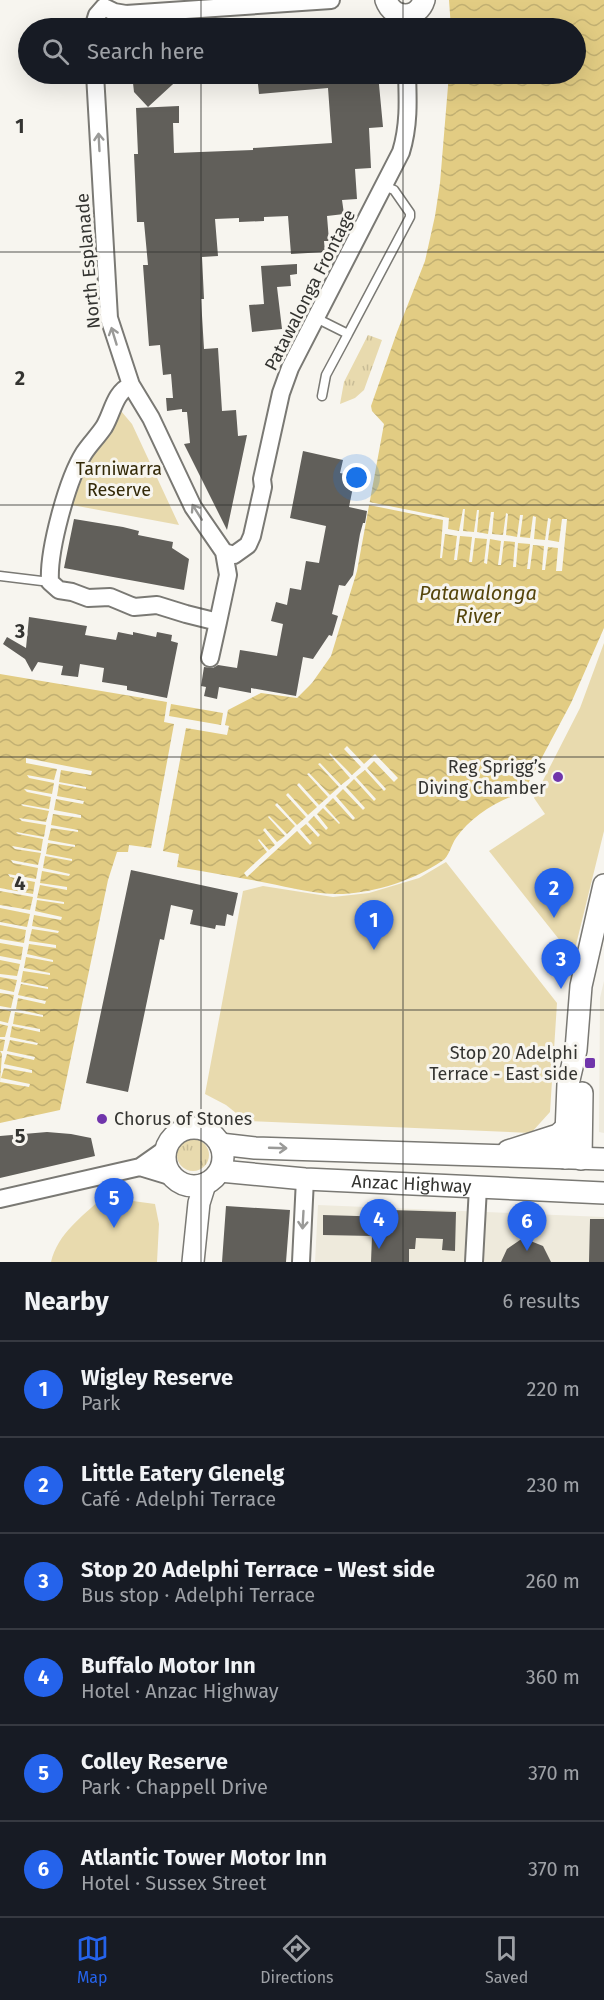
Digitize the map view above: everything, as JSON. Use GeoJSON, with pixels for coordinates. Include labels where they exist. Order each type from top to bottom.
{"type":"FeatureCollection","features":[{"type":"Feature","properties":{"kind":"street"},"geometry":{"type":"LineString","coordinates":[[96,18],[102,3],[114,12],[126,14],[331,0]]}},
{"type":"Feature","properties":{"kind":"street"},"geometry":{"type":"LineString","coordinates":[[387,0],[390,8],[401,18]]}},
{"type":"Feature","properties":{"kind":"street"},"geometry":{"type":"LineString","coordinates":[[410,18],[424,0]]}},
{"type":"Feature","properties":{"kind":"street","name":"North Esplanade"},"geometry":{"type":"LineString","coordinates":[[96,84],[109,318],[131,385],[151,418],[193,507],[233,553]]}},
{"type":"Feature","properties":{"kind":"street","name":"Patawalonga Frontage"},"geometry":{"type":"LineString","coordinates":[[210,658],[228,575],[239,564],[233,553],[248,545],[252,536],[281,393],[290,368],[401,152],[408,117],[407,84]]}},
{"type":"Feature","properties":{"kind":"street"},"geometry":{"type":"LineString","coordinates":[[131,385],[118,395],[104,427],[83,454],[72,482],[51,557],[50,582],[59,590],[88,598],[110,597],[134,607],[158,605],[218,621]]}},
{"type":"Feature","properties":{"kind":"street"},"geometry":{"type":"LineString","coordinates":[[604,885],[581,986],[576,1050],[568,1084],[566,1128],[573,1161],[588,1181],[604,1187]]}},
{"type":"Feature","properties":{"kind":"street"},"geometry":{"type":"LineString","coordinates":[[499,1188],[531,1188],[557,1180],[573,1161],[582,1084],[576,1050]]}},
{"type":"Feature","properties":{"kind":"street"},"geometry":{"type":"LineString","coordinates":[[490,1156],[558,1135],[566,1128]]}},
{"type":"Feature","properties":{"kind":"street"},"geometry":{"type":"LineString","coordinates":[[0,1199],[140,1167],[167,1148],[176,1135],[189,1129],[207,1131],[220,1144],[223,1162],[209,1182],[195,1234],[193,1262]]}},
{"type":"Feature","properties":{"kind":"street","name":"Anzac Highway"},"geometry":{"type":"LineString","coordinates":[[220,1144],[255,1148],[573,1161],[604,1159]]}},
{"type":"Feature","properties":{"kind":"street"},"geometry":{"type":"LineString","coordinates":[[167,1148],[166,1163],[176,1179],[195,1234]]}},
{"type":"Feature","properties":{"kind":"street"},"geometry":{"type":"LineString","coordinates":[[140,1167],[192,1186],[209,1182]]}},
{"type":"Feature","properties":{"kind":"street"},"geometry":{"type":"LineString","coordinates":[[301,1262],[305,1179]]}},
{"type":"Feature","properties":{"kind":"street","name":"Anzac Highway"},"geometry":{"type":"LineString","coordinates":[[209,1182],[305,1179],[604,1193]]}},
{"type":"Feature","properties":{"kind":"street"},"geometry":{"type":"LineString","coordinates":[[474,1262],[478,1187]]}},
{"type":"Feature","properties":{"kind":"lane"},"geometry":{"type":"LineString","coordinates":[[322,396],[326,375],[410,217],[410,213],[394,190],[384,186]]}},
{"type":"Feature","properties":{"kind":"lane"},"geometry":{"type":"LineString","coordinates":[[316,318],[348,334]]}},
{"type":"Feature","properties":{"kind":"lane"},"geometry":{"type":"LineString","coordinates":[[0,576],[50,582]]}},
{"type":"Feature","properties":{"kind":"shaded area"},"geometry":{"type":"Polygon","coordinates":[[[604,981],[604,1133],[599,1132],[600,998],[604,981]]]}},
{"type":"Feature","properties":{"kind":"shaded area"},"geometry":{"type":"Polygon","coordinates":[[[318,1205],[604,1217],[604,1262],[315,1262],[318,1205]]]}},
{"type":"Feature","properties":{"kind":"green space"},"geometry":{"type":"Polygon","coordinates":[[[368,335],[382,340],[364,390],[355,398],[340,404],[344,382],[368,335]]]}},
{"type":"Feature","properties":{"kind":"green space","name":"Tarniwarra Reserve"},"geometry":{"type":"Polygon","coordinates":[[[121,411],[132,424],[179,525],[72,505],[88,463],[110,435],[121,411]]]}},
{"type":"Feature","properties":{"kind":"green space"},"geometry":{"type":"Polygon","coordinates":[[[604,643],[604,831],[573,957],[489,851],[545,814],[534,798],[580,708],[604,643]]]}},
{"type":"Feature","properties":{"kind":"green space"},"geometry":{"type":"Polygon","coordinates":[[[446,862],[557,1003],[550,1112],[531,1133],[246,1121],[226,1105],[205,1094],[243,891],[263,886],[333,897],[369,893],[419,878],[446,862]]]}},
{"type":"Feature","properties":{"kind":"green space"},"geometry":{"type":"Polygon","coordinates":[[[193,1139],[204,1144],[209,1155],[204,1166],[193,1171],[182,1166],[177,1155],[182,1144],[193,1139]]]}},
{"type":"Feature","properties":{"kind":"green space"},"geometry":{"type":"Polygon","coordinates":[[[103,1197],[155,1204],[159,1224],[157,1262],[51,1262],[65,1234],[103,1197]]]}},
{"type":"Feature","properties":{"kind":"water","name":"Patawalonga River"},"geometry":{"type":"Polygon","coordinates":[[[449,0],[604,0],[604,628],[571,703],[523,793],[495,804],[477,816],[462,830],[444,859],[431,868],[382,888],[334,894],[305,891],[177,867],[179,854],[163,851],[186,728],[227,735],[229,726],[225,725],[228,710],[261,693],[297,698],[312,683],[331,656],[357,571],[384,424],[372,411],[371,406],[425,261],[435,216],[448,84],[586,84],[586,18],[450,18],[449,0]]]}},
{"type":"Feature","properties":{"kind":"water"},"geometry":{"type":"Polygon","coordinates":[[[0,674],[167,702],[164,722],[174,724],[151,848],[129,845],[128,852],[117,852],[108,880],[60,1110],[0,1123],[0,674]]]}},
{"type":"Feature","properties":{"kind":"water"},"geometry":{"type":"Polygon","coordinates":[[[171,704],[223,713],[221,725],[169,716],[171,704]]]}},
{"type":"Feature","properties":{"kind":"pier"},"geometry":{"type":"Polygon","coordinates":[[[369,502],[449,518],[448,529],[459,531],[463,509],[465,509],[463,531],[474,532],[477,510],[479,510],[477,532],[488,534],[491,512],[494,512],[492,534],[503,535],[506,513],[508,514],[506,535],[517,537],[520,515],[523,515],[520,537],[530,538],[533,516],[536,517],[534,539],[545,540],[548,518],[551,519],[548,540],[559,542],[562,519],[567,519],[562,571],[556,571],[558,548],[548,547],[545,570],[542,570],[544,546],[533,545],[530,569],[527,569],[530,544],[518,543],[516,567],[513,567],[515,542],[504,541],[501,565],[498,565],[501,541],[490,539],[487,564],[484,563],[487,539],[475,538],[472,562],[469,562],[472,537],[460,536],[457,560],[454,560],[457,536],[445,534],[442,558],[440,558],[443,520],[369,505],[369,502]]]}},
{"type":"Feature","properties":{"kind":"pier"},"geometry":{"type":"Polygon","coordinates":[[[347,746],[364,764],[375,754],[398,778],[394,782],[374,761],[367,768],[386,789],[384,791],[365,770],[356,777],[376,799],[374,801],[354,779],[346,787],[365,808],[363,810],[343,789],[336,796],[355,818],[353,820],[333,798],[325,806],[339,824],[323,808],[317,814],[328,828],[326,830],[314,816],[308,822],[320,835],[318,837],[306,824],[300,829],[312,843],[310,845],[297,831],[247,877],[244,873],[267,852],[258,840],[269,850],[275,845],[263,830],[265,828],[277,842],[285,836],[268,817],[287,834],[295,826],[275,805],[277,803],[297,825],[306,817],[286,795],[288,793],[308,815],[317,807],[297,785],[299,783],[319,805],[328,797],[307,774],[309,773],[330,795],[339,787],[318,764],[320,763],[341,785],[350,778],[330,753],[352,775],[361,767],[344,749],[347,746]]]}},
{"type":"Feature","properties":{"kind":"pier"},"geometry":{"type":"Polygon","coordinates":[[[26,758],[92,771],[91,775],[61,770],[59,782],[86,787],[86,789],[59,784],[57,796],[84,801],[83,804],[56,799],[54,810],[81,815],[81,818],[53,814],[51,825],[78,830],[78,832],[51,828],[48,840],[75,845],[75,847],[48,843],[46,854],[72,859],[72,861],[45,856],[43,868],[70,874],[69,876],[42,871],[40,883],[67,887],[67,890],[40,885],[37,898],[64,902],[64,904],[37,900],[35,911],[62,917],[61,920],[34,915],[32,926],[59,931],[58,933],[32,929],[29,941],[56,945],[56,948],[29,944],[27,954],[53,960],[53,962],[26,957],[24,968],[50,973],[50,975],[23,971],[21,982],[48,987],[48,989],[21,984],[18,995],[46,1001],[45,1004],[18,998],[16,1009],[43,1015],[43,1017],[15,1012],[13,1024],[40,1029],[40,1032],[12,1026],[10,1037],[38,1043],[37,1045],[10,1040],[7,1051],[35,1057],[34,1060],[7,1054],[4,1064],[32,1070],[32,1073],[4,1068],[1,1078],[30,1084],[29,1087],[0,1082],[2,1054],[0,1051],[3,1051],[5,1040],[0,1037],[5,1037],[8,1026],[0,1024],[0,1021],[8,1023],[11,1011],[0,1009],[0,1006],[11,1008],[14,995],[0,993],[0,989],[14,992],[17,980],[0,977],[0,974],[17,976],[20,964],[0,960],[0,956],[21,960],[23,947],[0,943],[0,939],[24,943],[26,930],[0,925],[0,922],[27,927],[30,914],[0,908],[0,905],[30,910],[33,897],[0,891],[0,888],[33,894],[35,882],[10,877],[8,874],[36,879],[38,868],[13,863],[11,860],[38,865],[41,853],[15,849],[12,846],[41,851],[43,839],[16,832],[44,837],[46,825],[22,821],[19,818],[46,822],[49,811],[21,804],[49,809],[51,797],[27,792],[24,789],[52,794],[54,783],[29,778],[27,775],[54,780],[57,769],[26,763],[26,758]]]}},
{"type":"Feature","properties":{"kind":"building"},"geometry":{"type":"Polygon","coordinates":[[[133,84],[173,84],[148,107],[134,92],[133,84]]]}},
{"type":"Feature","properties":{"kind":"building"},"geometry":{"type":"Polygon","coordinates":[[[258,84],[379,84],[383,127],[369,128],[371,168],[355,169],[357,199],[342,200],[344,214],[327,216],[329,241],[324,241],[325,252],[291,254],[288,216],[264,217],[264,221],[239,222],[239,218],[215,219],[218,256],[202,257],[204,299],[201,299],[204,349],[218,348],[222,411],[236,410],[238,436],[247,435],[227,530],[184,444],[190,443],[187,412],[182,412],[182,409],[167,411],[166,398],[173,398],[171,374],[163,375],[160,345],[149,346],[143,265],[148,265],[144,222],[137,222],[134,154],[138,154],[136,108],[179,106],[179,123],[173,123],[174,153],[253,150],[253,148],[332,143],[328,88],[259,94],[258,84]]]}},
{"type":"Feature","properties":{"kind":"building"},"geometry":{"type":"Polygon","coordinates":[[[297,264],[297,274],[290,275],[291,286],[277,287],[282,329],[252,332],[249,305],[264,304],[261,266],[297,264]]]}},
{"type":"Feature","properties":{"kind":"building"},"geometry":{"type":"Polygon","coordinates":[[[303,451],[343,460],[340,473],[350,475],[354,482],[349,507],[367,511],[360,534],[353,575],[345,586],[339,585],[332,614],[338,616],[332,636],[329,635],[313,659],[303,657],[296,696],[251,688],[251,693],[219,687],[217,699],[204,696],[206,687],[201,686],[204,667],[213,668],[218,665],[237,668],[240,650],[277,656],[283,624],[271,621],[276,602],[287,605],[290,588],[301,590],[306,561],[319,563],[326,526],[290,518],[303,451]]]}},
{"type":"Feature","properties":{"kind":"building"},"geometry":{"type":"Polygon","coordinates":[[[74,519],[123,527],[139,531],[138,535],[173,542],[172,548],[189,559],[184,590],[64,568],[74,519]]]}},
{"type":"Feature","properties":{"kind":"building"},"geometry":{"type":"Polygon","coordinates":[[[29,617],[87,626],[85,635],[116,640],[118,632],[133,635],[133,632],[156,637],[157,632],[172,635],[171,641],[178,643],[167,698],[127,690],[127,686],[102,682],[104,668],[80,664],[78,677],[61,675],[63,666],[38,662],[32,672],[25,659],[3,644],[7,637],[26,648],[29,617]]]}},
{"type":"Feature","properties":{"kind":"building"},"geometry":{"type":"Polygon","coordinates":[[[131,870],[238,893],[233,916],[227,914],[225,926],[216,925],[215,929],[190,924],[193,910],[171,905],[164,940],[160,939],[128,1092],[86,1083],[131,870]]]}},
{"type":"Feature","properties":{"kind":"building"},"geometry":{"type":"Polygon","coordinates":[[[47,1132],[91,1138],[95,1156],[0,1178],[0,1136],[47,1132]]]}},
{"type":"Feature","properties":{"kind":"building"},"geometry":{"type":"Polygon","coordinates":[[[226,1206],[290,1210],[286,1262],[222,1262],[226,1206]]]}},
{"type":"Feature","properties":{"kind":"building"},"geometry":{"type":"Polygon","coordinates":[[[391,1210],[456,1212],[455,1251],[442,1250],[443,1239],[416,1238],[415,1249],[409,1249],[409,1262],[371,1262],[372,1236],[323,1235],[323,1215],[391,1217],[391,1210]]]}},
{"type":"Feature","properties":{"kind":"building"},"geometry":{"type":"Polygon","coordinates":[[[590,1219],[604,1219],[604,1262],[589,1262],[590,1219]]]}},
{"type":"Feature","properties":{"kind":"building"},"geometry":{"type":"Polygon","coordinates":[[[520,1240],[528,1240],[543,1246],[551,1262],[501,1262],[507,1249],[520,1240]]]}},
{"type":"Feature","properties":{"kind":"place","name":"Reg Sprigg’s Diving Chamber"},"geometry":{"type":"Point","coordinates":[558,777]}},
{"type":"Feature","properties":{"kind":"place","name":"Little Eatery Glenelg"},"geometry":{"type":"Point","coordinates":[554,918]}},
{"type":"Feature","properties":{"kind":"place","name":"Wigley Reserve"},"geometry":{"type":"Point","coordinates":[374,950]}},
{"type":"Feature","properties":{"kind":"place","name":"Stop 20 Adelphi Terrace - West side"},"geometry":{"type":"Point","coordinates":[561,989]}},
{"type":"Feature","properties":{"kind":"place","name":"Stop 20 Adelphi Terrace - East side"},"geometry":{"type":"Point","coordinates":[590,1063]}},
{"type":"Feature","properties":{"kind":"place","name":"Chorus of Stones"},"geometry":{"type":"Point","coordinates":[102,1119]}},
{"type":"Feature","properties":{"kind":"place","name":"Colley Reserve"},"geometry":{"type":"Point","coordinates":[114,1228]}},
{"type":"Feature","properties":{"kind":"place","name":"Buffalo Motor Inn"},"geometry":{"type":"Point","coordinates":[379,1249]}},
{"type":"Feature","properties":{"kind":"place","name":"Atlantic Tower Motor Inn"},"geometry":{"type":"Point","coordinates":[527,1251]}}]}
